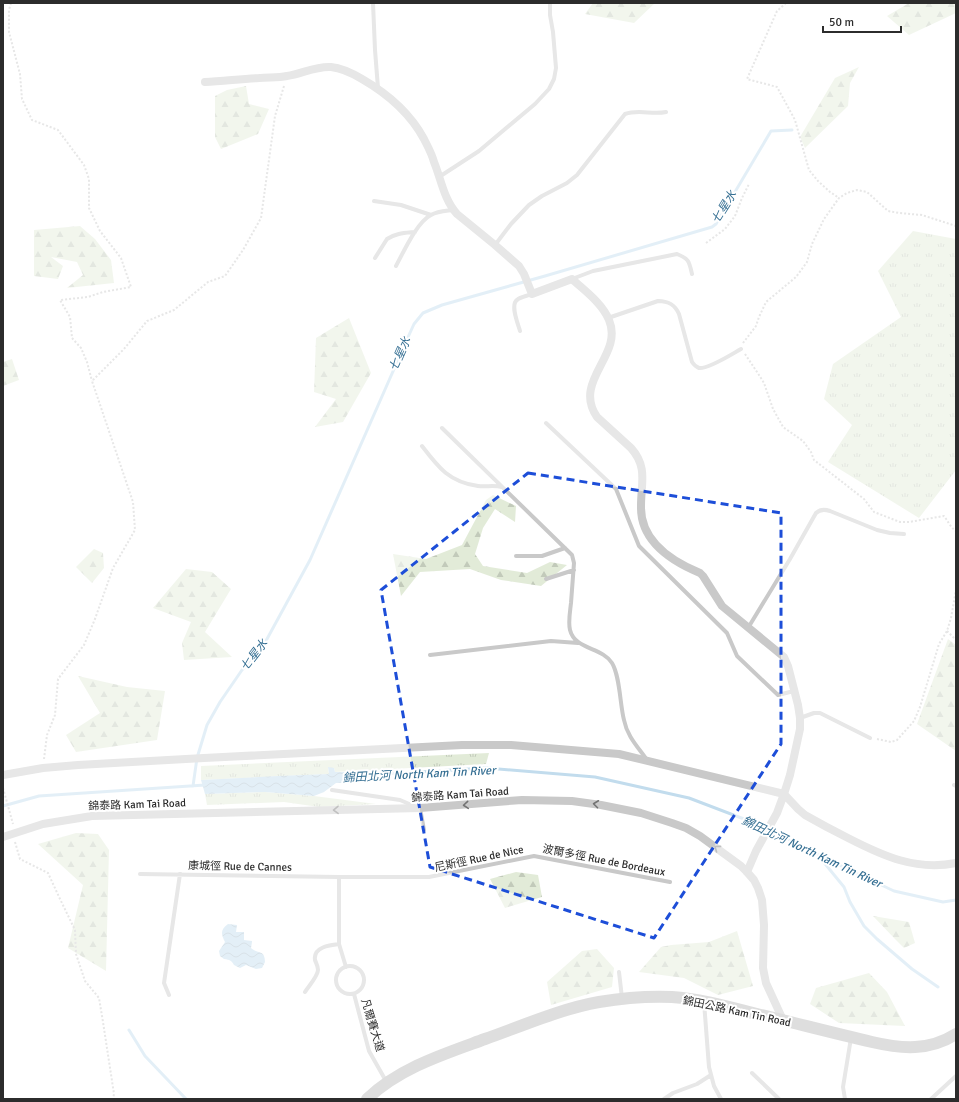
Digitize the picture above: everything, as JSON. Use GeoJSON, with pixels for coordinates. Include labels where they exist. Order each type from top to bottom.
{"type":"FeatureCollection","features":[{"type":"Feature","properties":{"kind":"main road","name":"錦田公路 Kam Tin Road"},"geometry":{"type":"LineString","coordinates":[[367,1099],[387,1083],[420,1065],[449,1052],[552,1014],[585,1005],[622,999],[665,997],[704,1001],[884,1045],[916,1048],[936,1044],[956,1034]]}},
{"type":"Feature","properties":{"kind":"street"},"geometry":{"type":"LineString","coordinates":[[205,82],[287,76],[315,68],[331,67],[352,73],[378,88],[393,100],[416,124],[434,160],[447,199],[453,210],[519,266],[532,294],[572,279],[600,306],[608,318],[612,329],[610,344],[591,388],[589,399],[593,412],[597,417],[636,453],[640,461],[642,467],[640,508],[641,516],[647,532],[658,548],[666,555],[700,573],[722,606],[784,657],[788,666],[800,718],[800,729],[790,775],[777,814],[756,851],[747,872]]}},
{"type":"Feature","properties":{"kind":"street"},"geometry":{"type":"LineString","coordinates":[[3,775],[43,768],[212,757],[476,745],[511,745],[619,754],[784,794],[805,815],[873,851],[891,858],[912,864],[940,865],[956,863]]}},
{"type":"Feature","properties":{"kind":"street","name":"錦泰路 Kam Tai Road"},"geometry":{"type":"LineString","coordinates":[[3,837],[15,829],[92,816],[420,808],[522,800],[601,805],[641,813],[686,828],[700,836],[747,872],[758,888],[762,900],[764,925],[763,968],[766,983],[782,1020]]}},
{"type":"Feature","properties":{"kind":"lane"},"geometry":{"type":"LineString","coordinates":[[373,3],[378,88]]}},
{"type":"Feature","properties":{"kind":"lane"},"geometry":{"type":"LineString","coordinates":[[440,177],[479,150],[535,104],[549,89],[554,79],[556,68],[550,3]]}},
{"type":"Feature","properties":{"kind":"lane"},"geometry":{"type":"LineString","coordinates":[[496,245],[511,224],[529,205],[542,196],[567,183],[577,175],[625,114],[630,112],[666,112]]}},
{"type":"Feature","properties":{"kind":"lane"},"geometry":{"type":"LineString","coordinates":[[374,201],[401,205],[431,215]]}},
{"type":"Feature","properties":{"kind":"lane"},"geometry":{"type":"LineString","coordinates":[[396,266],[415,232],[426,218],[436,212],[453,210]]}},
{"type":"Feature","properties":{"kind":"lane"},"geometry":{"type":"LineString","coordinates":[[375,258],[387,239],[390,237],[399,233],[415,232]]}},
{"type":"Feature","properties":{"kind":"lane"},"geometry":{"type":"LineString","coordinates":[[572,279],[594,271],[677,254],[686,258],[690,264],[692,274]]}},
{"type":"Feature","properties":{"kind":"lane"},"geometry":{"type":"LineString","coordinates":[[520,331],[514,311],[514,302],[517,299],[532,294]]}},
{"type":"Feature","properties":{"kind":"lane"},"geometry":{"type":"LineString","coordinates":[[608,318],[658,301],[664,301],[677,308],[692,362],[695,367],[708,367],[741,349]]}},
{"type":"Feature","properties":{"kind":"lane"},"geometry":{"type":"LineString","coordinates":[[546,423],[616,489],[639,546],[727,633],[737,656],[778,696],[794,691]]}},
{"type":"Feature","properties":{"kind":"lane"},"geometry":{"type":"LineString","coordinates":[[442,428],[572,555],[574,570],[569,624],[571,634],[578,643]]}},
{"type":"Feature","properties":{"kind":"lane"},"geometry":{"type":"LineString","coordinates":[[422,446],[445,474],[454,479],[465,484],[503,487]]}},
{"type":"Feature","properties":{"kind":"lane"},"geometry":{"type":"LineString","coordinates":[[748,628],[818,511],[822,509],[830,510],[877,530],[904,534]]}},
{"type":"Feature","properties":{"kind":"lane"},"geometry":{"type":"LineString","coordinates":[[516,556],[542,556],[565,548]]}},
{"type":"Feature","properties":{"kind":"lane"},"geometry":{"type":"LineString","coordinates":[[546,579],[574,570]]}},
{"type":"Feature","properties":{"kind":"lane"},"geometry":{"type":"LineString","coordinates":[[430,655],[551,641],[578,643],[604,655],[612,663],[616,674],[624,721],[627,729],[632,739],[649,761]]}},
{"type":"Feature","properties":{"kind":"lane"},"geometry":{"type":"LineString","coordinates":[[800,718],[814,713],[820,713],[870,738]]}},
{"type":"Feature","properties":{"kind":"lane"},"geometry":{"type":"LineString","coordinates":[[332,790],[400,800],[420,808],[424,830]]}},
{"type":"Feature","properties":{"kind":"lane","name":"尼斯徑 Rue de Nice"},"geometry":{"type":"LineString","coordinates":[[339,877],[429,877],[534,856]]}},
{"type":"Feature","properties":{"kind":"lane","name":"波爾多徑 Rue de Bordeaux"},"geometry":{"type":"LineString","coordinates":[[534,856],[670,882]]}},
{"type":"Feature","properties":{"kind":"lane","name":"康城徑 Rue de Cannes"},"geometry":{"type":"LineString","coordinates":[[140,874],[339,877]]}},
{"type":"Feature","properties":{"kind":"lane"},"geometry":{"type":"LineString","coordinates":[[169,995],[164,983],[180,874]]}},
{"type":"Feature","properties":{"kind":"lane"},"geometry":{"type":"LineString","coordinates":[[339,877],[339,944],[346,967]]}},
{"type":"Feature","properties":{"kind":"lane"},"geometry":{"type":"LineString","coordinates":[[305,992],[317,974],[318,970],[315,959],[316,954],[324,947],[339,944]]}},
{"type":"Feature","properties":{"kind":"lane"},"geometry":{"type":"LineString","coordinates":[[350,966],[359,968],[364,976],[361,989],[354,994],[349,994],[340,990],[337,986],[336,977],[338,972],[346,967],[350,966]]}},
{"type":"Feature","properties":{"kind":"lane"},"geometry":{"type":"LineString","coordinates":[[619,972],[622,999]]}},
{"type":"Feature","properties":{"kind":"lane","name":"凡爾賽大道"},"geometry":{"type":"LineString","coordinates":[[354,994],[369,1051],[387,1083]]}},
{"type":"Feature","properties":{"kind":"lane"},"geometry":{"type":"LineString","coordinates":[[704,1001],[709,1066],[714,1086],[722,1099]]}},
{"type":"Feature","properties":{"kind":"lane"},"geometry":{"type":"LineString","coordinates":[[846,1099],[843,1087],[851,1037]]}},
{"type":"Feature","properties":{"kind":"lane"},"geometry":{"type":"LineString","coordinates":[[752,1073],[779,1099]]}},
{"type":"Feature","properties":{"kind":"lane"},"geometry":{"type":"LineString","coordinates":[[664,1099],[673,1093],[697,1084],[711,1075]]}},
{"type":"Feature","properties":{"kind":"lane"},"geometry":{"type":"LineString","coordinates":[[931,1099],[956,1076]]}},
{"type":"Feature","properties":{"kind":"path"},"geometry":{"type":"LineString","coordinates":[[11,3],[9,10],[9,32],[20,74],[22,100],[32,120],[58,130],[84,165],[89,179],[89,208],[100,231],[121,258],[131,287],[103,292],[88,297],[60,300],[70,317],[72,338],[81,348],[87,362],[133,502],[134,530],[113,568],[84,645],[58,679],[55,716],[47,735],[43,768]]}},
{"type":"Feature","properties":{"kind":"path"},"geometry":{"type":"LineString","coordinates":[[786,3],[777,11],[747,79],[777,87],[795,120],[809,170],[818,181],[839,198]]}},
{"type":"Feature","properties":{"kind":"path"},"geometry":{"type":"LineString","coordinates":[[92,381],[124,349],[147,321],[174,310],[208,282],[226,276],[243,250],[262,218],[275,116],[287,76]]}},
{"type":"Feature","properties":{"kind":"path"},"geometry":{"type":"LineString","coordinates":[[706,243],[725,229],[734,216],[749,184]]}},
{"type":"Feature","properties":{"kind":"path"},"geometry":{"type":"LineString","coordinates":[[956,226],[922,215],[888,211],[867,192],[857,190],[847,193],[839,198],[824,219],[812,244],[807,262],[796,277],[766,302],[756,326],[743,343],[741,349],[764,383],[773,410],[783,427],[803,441],[811,452],[814,460],[864,499],[874,512],[900,522],[909,522],[944,516],[948,520],[949,525],[956,531]]}},
{"type":"Feature","properties":{"kind":"path"},"geometry":{"type":"LineString","coordinates":[[870,738],[891,742],[897,740],[914,721],[920,707],[940,644],[947,631],[956,590]]}},
{"type":"Feature","properties":{"kind":"path"},"geometry":{"type":"LineString","coordinates":[[947,631],[956,640]]}},
{"type":"Feature","properties":{"kind":"path"},"geometry":{"type":"LineString","coordinates":[[3,788],[15,829],[15,844],[20,859],[48,872],[76,930],[76,954],[85,981],[98,998],[114,1094],[113,1099]]}},
{"type":"Feature","properties":{"kind":"highlighted area"},"geometry":{"type":"Polygon","coordinates":[[[528,473],[781,513],[781,744],[654,938],[430,867],[381,590],[528,473]]]}},
{"type":"Feature","properties":{"kind":"green space"},"geometry":{"type":"Polygon","coordinates":[[[593,3],[655,3],[634,23],[585,14],[593,3]]]}},
{"type":"Feature","properties":{"kind":"green space"},"geometry":{"type":"Polygon","coordinates":[[[909,3],[956,3],[956,13],[909,35],[887,16],[909,3]]]}},
{"type":"Feature","properties":{"kind":"green space"},"geometry":{"type":"Polygon","coordinates":[[[859,67],[850,83],[848,106],[805,148],[800,137],[835,78],[859,67]]]}},
{"type":"Feature","properties":{"kind":"green space"},"geometry":{"type":"Polygon","coordinates":[[[246,86],[249,104],[269,109],[258,134],[221,149],[215,137],[215,96],[227,90],[246,86]]]}},
{"type":"Feature","properties":{"kind":"green space"},"geometry":{"type":"Polygon","coordinates":[[[80,226],[95,239],[111,260],[114,283],[67,288],[83,275],[77,262],[51,257],[63,266],[58,279],[34,276],[34,230],[80,226]]]}},
{"type":"Feature","properties":{"kind":"green space"},"geometry":{"type":"Polygon","coordinates":[[[913,231],[956,239],[956,470],[919,518],[828,462],[852,425],[824,399],[833,364],[901,317],[878,271],[913,231]]]}},
{"type":"Feature","properties":{"kind":"green space"},"geometry":{"type":"Polygon","coordinates":[[[349,318],[371,373],[343,422],[315,427],[336,399],[314,392],[316,338],[349,318]]]}},
{"type":"Feature","properties":{"kind":"green space"},"geometry":{"type":"Polygon","coordinates":[[[12,359],[19,380],[3,386],[3,362],[12,359]]]}},
{"type":"Feature","properties":{"kind":"green space"},"geometry":{"type":"Polygon","coordinates":[[[493,495],[516,506],[515,522],[495,509],[483,528],[475,554],[483,566],[527,573],[550,562],[567,565],[541,586],[501,580],[470,569],[420,572],[401,596],[393,554],[426,559],[462,545],[486,500],[493,495]]]}},
{"type":"Feature","properties":{"kind":"green space"},"geometry":{"type":"Polygon","coordinates":[[[94,549],[103,553],[104,568],[92,583],[76,567],[94,549]]]}},
{"type":"Feature","properties":{"kind":"green space"},"geometry":{"type":"Polygon","coordinates":[[[186,569],[212,572],[231,589],[205,632],[232,657],[184,660],[182,643],[191,622],[153,608],[186,569]]]}},
{"type":"Feature","properties":{"kind":"green space"},"geometry":{"type":"Polygon","coordinates":[[[948,639],[956,645],[956,751],[917,724],[948,639]]]}},
{"type":"Feature","properties":{"kind":"green space"},"geometry":{"type":"Polygon","coordinates":[[[78,676],[127,687],[165,691],[157,740],[76,752],[66,735],[100,713],[78,676]]]}},
{"type":"Feature","properties":{"kind":"green space"},"geometry":{"type":"Polygon","coordinates":[[[489,753],[486,764],[335,772],[334,768],[328,768],[329,774],[201,780],[201,766],[489,753]]]}},
{"type":"Feature","properties":{"kind":"green space"},"geometry":{"type":"Polygon","coordinates":[[[265,792],[314,796],[376,804],[319,807],[284,802],[207,805],[205,794],[265,792]]]}},
{"type":"Feature","properties":{"kind":"green space"},"geometry":{"type":"Polygon","coordinates":[[[76,833],[98,834],[109,850],[106,971],[68,948],[83,885],[38,844],[76,833]]]}},
{"type":"Feature","properties":{"kind":"green space"},"geometry":{"type":"Polygon","coordinates":[[[516,872],[538,875],[542,897],[505,908],[490,879],[516,872]]]}},
{"type":"Feature","properties":{"kind":"green space"},"geometry":{"type":"Polygon","coordinates":[[[873,916],[909,922],[915,943],[904,948],[873,916]]]}},
{"type":"Feature","properties":{"kind":"green space"},"geometry":{"type":"Polygon","coordinates":[[[737,931],[753,986],[718,995],[684,978],[639,972],[661,947],[709,942],[737,931]]]}},
{"type":"Feature","properties":{"kind":"green space"},"geometry":{"type":"Polygon","coordinates":[[[597,949],[614,968],[612,987],[551,1005],[547,982],[582,951],[597,949]]]}},
{"type":"Feature","properties":{"kind":"green space"},"geometry":{"type":"Polygon","coordinates":[[[869,973],[887,992],[905,1026],[839,1023],[810,1004],[816,988],[869,973]]]}},
{"type":"Feature","properties":{"kind":"water"},"geometry":{"type":"Polygon","coordinates":[[[328,767],[334,768],[335,772],[349,772],[355,783],[336,783],[324,792],[314,796],[265,792],[205,794],[201,780],[329,774],[328,767]]]}},
{"type":"Feature","properties":{"kind":"water"},"geometry":{"type":"Polygon","coordinates":[[[228,924],[237,925],[236,932],[244,932],[244,940],[252,941],[251,948],[264,955],[265,962],[262,968],[256,969],[246,965],[240,968],[234,965],[230,960],[224,959],[220,956],[219,951],[225,942],[222,930],[228,924]]]}},
{"type":"Feature","properties":{"kind":"waterway","name":"七星水"},"geometry":{"type":"LineString","coordinates":[[193,786],[197,758],[207,725],[220,702],[242,670],[261,650],[310,560],[414,324],[423,313],[442,305],[712,227],[716,224],[771,131],[792,130]]}},
{"type":"Feature","properties":{"kind":"waterway","name":"錦田北河 North Kam Tin River"},"geometry":{"type":"LineString","coordinates":[[349,776],[487,768],[595,777],[689,798],[765,827],[816,854],[894,891],[943,902],[956,900]]}},
{"type":"Feature","properties":{"kind":"waterway","name":"錦田北河 North Kam Tin River"},"geometry":{"type":"LineString","coordinates":[[3,806],[39,796],[205,785]]}},
{"type":"Feature","properties":{"kind":"waterway"},"geometry":{"type":"LineString","coordinates":[[817,854],[844,887],[850,902],[864,926],[912,969],[938,987]]}},
{"type":"Feature","properties":{"kind":"waterway"},"geometry":{"type":"LineString","coordinates":[[129,1030],[145,1056],[186,1099]]}}]}
